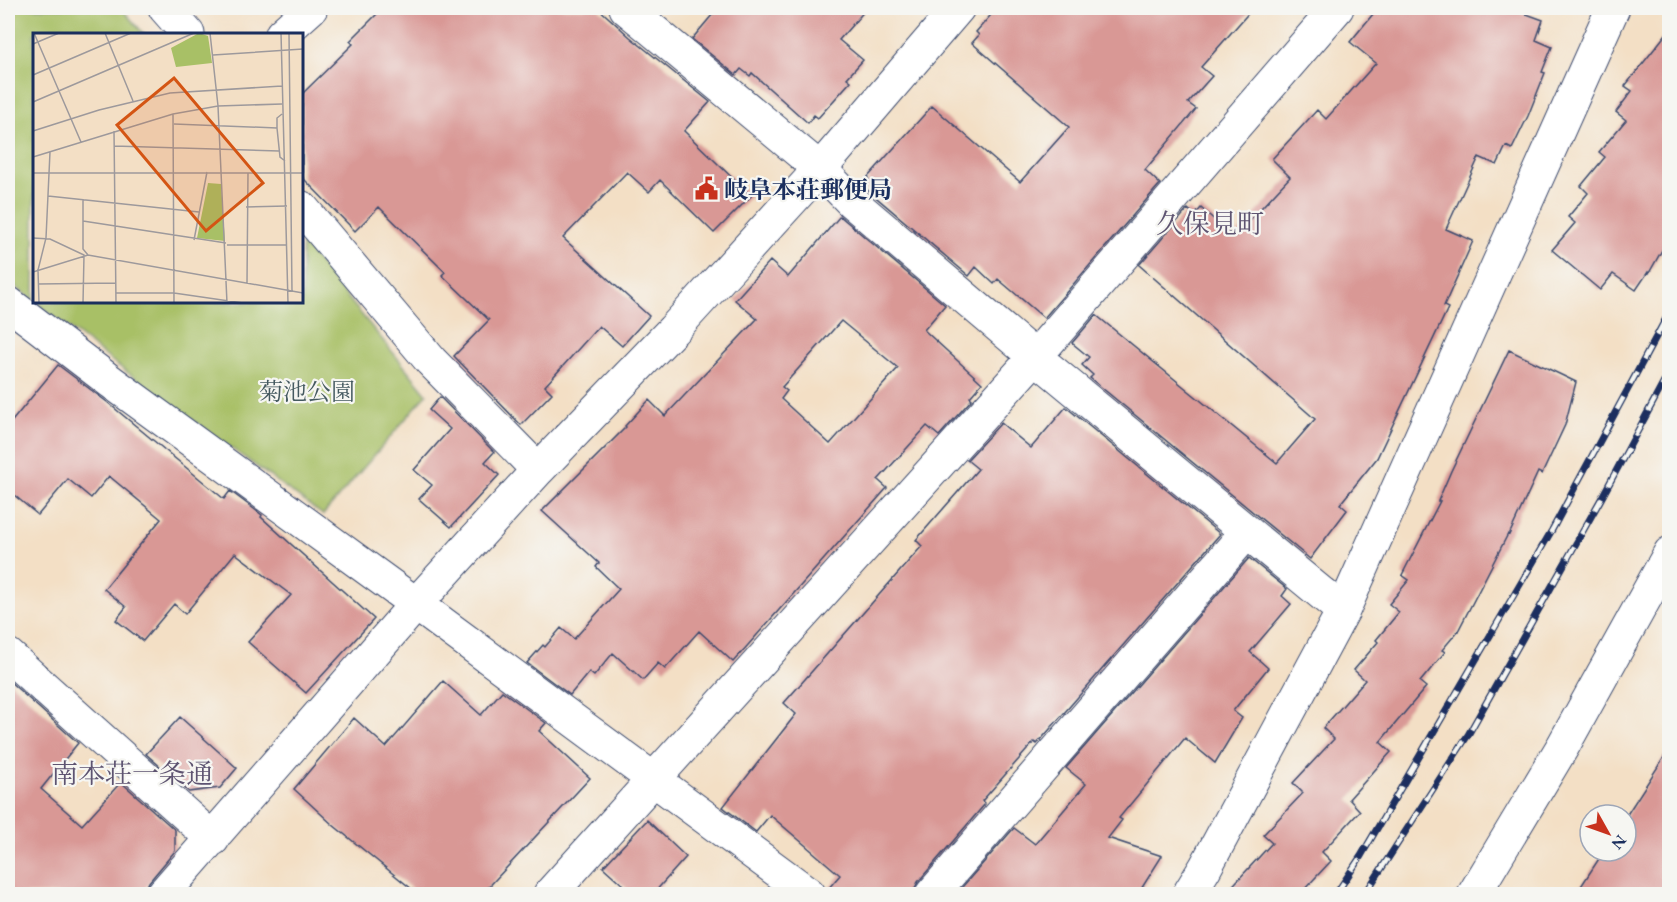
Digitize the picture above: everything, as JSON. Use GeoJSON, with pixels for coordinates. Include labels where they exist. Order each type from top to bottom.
{"type":"FeatureCollection","features":[{"type":"Feature","properties":{"kind":"street"},"geometry":{"type":"LineString","coordinates":[[165,8],[187,33]]}},
{"type":"Feature","properties":{"kind":"street"},"geometry":{"type":"LineString","coordinates":[[283,33],[311,8]]}},
{"type":"Feature","properties":{"kind":"street"},"geometry":{"type":"LineString","coordinates":[[627,8],[820,169],[852,202],[1035,357],[1343,611]]}},
{"type":"Feature","properties":{"kind":"street"},"geometry":{"type":"LineString","coordinates":[[164,894],[416,604],[538,470],[673,330],[820,169],[958,8]]}},
{"type":"Feature","properties":{"kind":"street"},"geometry":{"type":"LineString","coordinates":[[550,894],[1035,357],[1337,8]]}},
{"type":"Feature","properties":{"kind":"street"},"geometry":{"type":"LineString","coordinates":[[1189,894],[1343,611],[1613,8]]}},
{"type":"Feature","properties":{"kind":"street"},"geometry":{"type":"LineString","coordinates":[[303,209],[431,361],[538,470]]}},
{"type":"Feature","properties":{"kind":"street"},"geometry":{"type":"LineString","coordinates":[[8,303],[110,381],[809,894]]}},
{"type":"Feature","properties":{"kind":"street"},"geometry":{"type":"LineString","coordinates":[[932,894],[1247,531]]}},
{"type":"Feature","properties":{"kind":"street"},"geometry":{"type":"LineString","coordinates":[[1474,894],[1563,747],[1670,553]]}},
{"type":"Feature","properties":{"kind":"street"},"geometry":{"type":"LineString","coordinates":[[8,655],[213,839]]}},
{"type":"Feature","properties":{"kind":"green space"},"geometry":{"type":"Polygon","coordinates":[[[8,8],[121,8],[143,33],[33,33],[33,300],[8,281],[8,8]]]}},
{"type":"Feature","properties":{"kind":"green space","name":"菊池公園"},"geometry":{"type":"Polygon","coordinates":[[[303,243],[427,394],[323,515],[36,303],[303,303],[303,243]]]}},
{"type":"Feature","properties":{"kind":"building"},"geometry":{"type":"Polygon","coordinates":[[[383,8],[598,8],[710,102],[684,131],[751,196],[714,233],[660,180],[649,192],[627,172],[563,238],[649,316],[622,346],[599,326],[545,386],[552,393],[521,425],[454,356],[489,320],[442,275],[445,272],[379,207],[355,231],[303,178],[303,93],[353,44],[350,41],[383,8]]]}},
{"type":"Feature","properties":{"kind":"building"},"geometry":{"type":"Polygon","coordinates":[[[718,8],[867,8],[839,40],[863,60],[847,78],[851,81],[818,118],[814,115],[808,123],[752,73],[750,76],[741,69],[736,75],[692,39],[718,8]]]}},
{"type":"Feature","properties":{"kind":"building"},"geometry":{"type":"Polygon","coordinates":[[[997,8],[1253,8],[1201,67],[1212,76],[1188,103],[1196,109],[1145,170],[1160,184],[1044,318],[998,279],[994,284],[976,267],[969,276],[864,187],[869,180],[867,178],[932,106],[1020,182],[1069,127],[972,43],[979,35],[976,32],[997,8]]]}},
{"type":"Feature","properties":{"kind":"building"},"geometry":{"type":"Polygon","coordinates":[[[1378,8],[1510,8],[1543,20],[1536,40],[1552,47],[1542,72],[1545,73],[1512,149],[1506,146],[1497,165],[1479,157],[1446,229],[1473,241],[1444,306],[1448,308],[1377,458],[1340,504],[1347,510],[1310,559],[1090,378],[1093,375],[1082,365],[1089,357],[1072,343],[1096,315],[1277,463],[1315,419],[1139,265],[1188,209],[1195,215],[1201,208],[1234,237],[1290,177],[1272,159],[1317,110],[1326,119],[1376,63],[1350,42],[1378,8]]]}},
{"type":"Feature","properties":{"kind":"building"},"geometry":{"type":"Polygon","coordinates":[[[1670,29],[1670,236],[1649,273],[1636,290],[1613,274],[1600,290],[1552,250],[1575,223],[1568,217],[1588,193],[1581,186],[1605,157],[1599,152],[1626,120],[1616,112],[1632,91],[1625,86],[1670,29]]]}},
{"type":"Feature","properties":{"kind":"building"},"geometry":{"type":"Polygon","coordinates":[[[840,216],[945,305],[924,330],[982,383],[970,397],[972,399],[939,436],[927,426],[878,480],[887,488],[733,662],[699,631],[665,669],[658,663],[643,680],[613,653],[594,676],[589,672],[570,695],[527,663],[561,628],[574,639],[619,589],[596,567],[599,563],[542,511],[626,427],[649,400],[665,416],[757,319],[735,300],[770,261],[788,277],[840,216]],[[841,321],[782,387],[787,391],[781,399],[830,444],[898,368],[841,321]]]}},
{"type":"Feature","properties":{"kind":"building"},"geometry":{"type":"Polygon","coordinates":[[[1509,350],[1576,382],[1565,425],[1542,474],[1538,472],[1509,535],[1458,631],[1442,650],[1445,652],[1420,682],[1426,687],[1380,742],[1391,752],[1349,799],[1360,811],[1322,852],[1331,861],[1300,894],[1225,894],[1272,843],[1263,835],[1303,793],[1293,783],[1334,739],[1323,728],[1365,680],[1354,670],[1399,612],[1389,604],[1409,580],[1402,575],[1440,501],[1438,501],[1451,471],[1509,350]]]}},
{"type":"Feature","properties":{"kind":"building"},"geometry":{"type":"Polygon","coordinates":[[[58,365],[107,402],[224,499],[230,491],[262,515],[261,517],[374,619],[306,693],[248,642],[291,595],[235,553],[185,614],[174,604],[143,641],[116,620],[126,607],[104,589],[161,519],[109,476],[91,498],[68,479],[38,515],[8,490],[8,426],[58,365]]]}},
{"type":"Feature","properties":{"kind":"building"},"geometry":{"type":"Polygon","coordinates":[[[440,397],[494,452],[485,462],[499,475],[451,527],[419,499],[432,485],[414,470],[450,429],[429,410],[440,397]]]}},
{"type":"Feature","properties":{"kind":"building"},"geometry":{"type":"Polygon","coordinates":[[[1066,407],[1220,534],[1037,744],[1034,742],[982,801],[985,804],[918,882],[914,894],[827,894],[827,890],[840,875],[770,815],[756,832],[723,807],[796,714],[784,703],[922,546],[916,540],[978,469],[967,460],[1001,423],[1031,448],[1066,407]]]}},
{"type":"Feature","properties":{"kind":"building"},"geometry":{"type":"Polygon","coordinates":[[[1249,558],[1287,589],[1282,596],[1291,604],[1250,652],[1268,668],[1233,711],[1242,718],[1215,763],[1185,738],[1119,818],[1122,820],[1108,838],[1162,856],[1138,894],[956,894],[1014,828],[1035,844],[1086,784],[1066,768],[1249,558]]]}},
{"type":"Feature","properties":{"kind":"building"},"geometry":{"type":"Polygon","coordinates":[[[8,680],[78,743],[41,789],[82,825],[121,782],[175,830],[175,851],[149,882],[145,894],[8,894],[8,680]]]}},
{"type":"Feature","properties":{"kind":"building"},"geometry":{"type":"Polygon","coordinates":[[[443,681],[481,715],[502,691],[546,723],[539,731],[590,778],[482,894],[418,894],[333,825],[294,789],[354,718],[386,747],[443,681]]]}},
{"type":"Feature","properties":{"kind":"building"},"geometry":{"type":"Polygon","coordinates":[[[180,717],[237,768],[220,788],[189,792],[146,754],[180,717]]]}},
{"type":"Feature","properties":{"kind":"building"},"geometry":{"type":"Polygon","coordinates":[[[1670,748],[1670,894],[1576,894],[1596,863],[1638,863],[1638,803],[1634,803],[1670,748]]]}},
{"type":"Feature","properties":{"kind":"building"},"geometry":{"type":"Polygon","coordinates":[[[647,820],[686,857],[653,894],[633,894],[603,867],[647,820]]]}},
{"type":"Feature","properties":{"kind":"railway"},"geometry":{"type":"LineString","coordinates":[[1336,894],[1361,856],[1552,530],[1670,311]]}},
{"type":"Feature","properties":{"kind":"railway"},"geometry":{"type":"LineString","coordinates":[[1365,894],[1468,735],[1670,371]]}},
{"type":"Feature","properties":{"kind":"place","name":"岐阜本荘郵便局"},"geometry":{"type":"Point","coordinates":[706,189]}},
{"type":"Feature","properties":{"kind":"district","name":"久保見町"},"geometry":{"type":"Point","coordinates":[1210,223]}},
{"type":"Feature","properties":{"kind":"district","name":"南本荘一条通"},"geometry":{"type":"Point","coordinates":[132,773]}}]}
